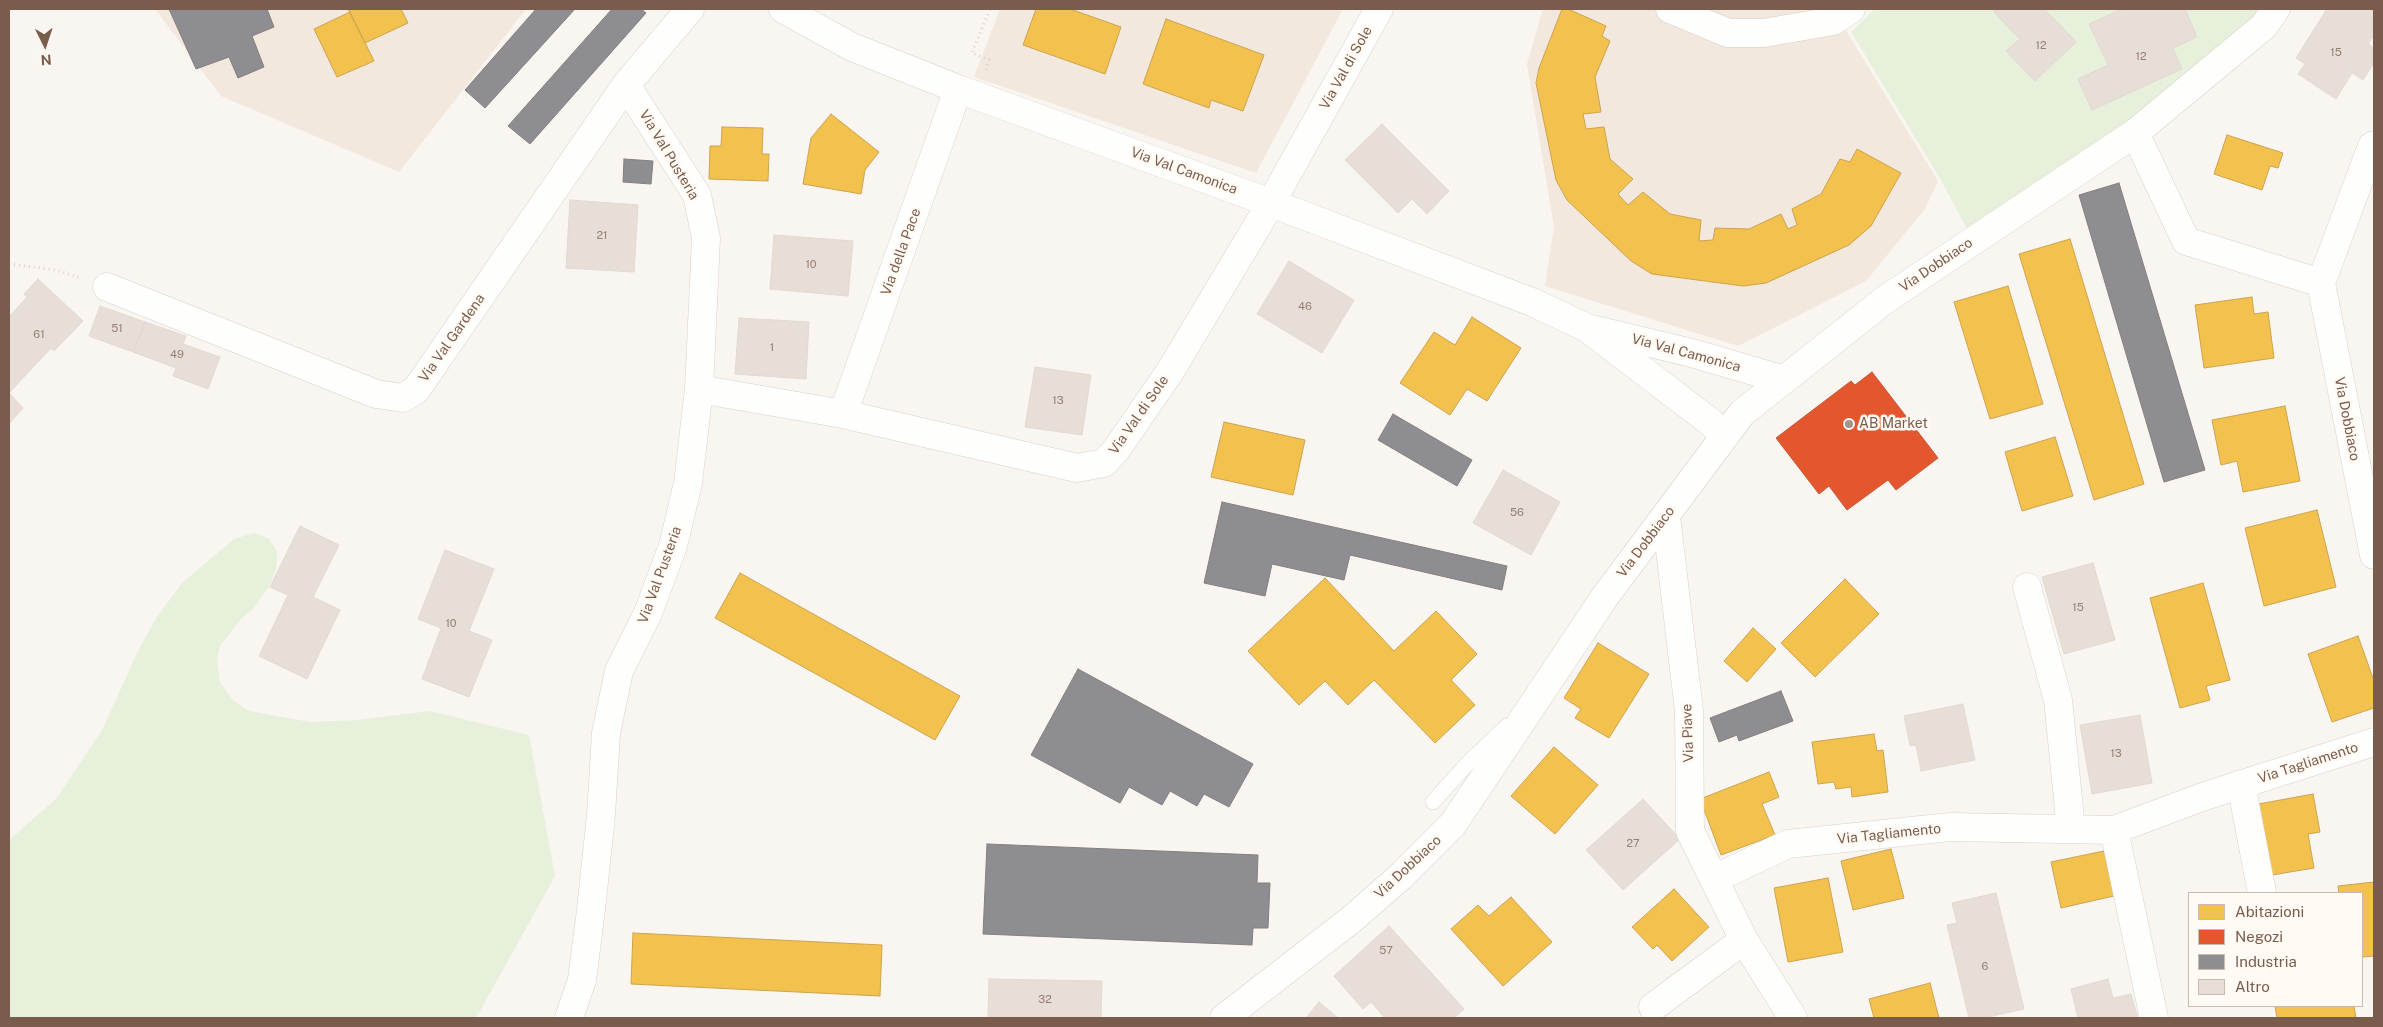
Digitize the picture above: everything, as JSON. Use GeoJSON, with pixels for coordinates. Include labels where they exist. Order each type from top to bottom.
{"type":"FeatureCollection","features":[{"type":"Feature","properties":{"kind":"street","name":"Via Val Gardena"},"geometry":{"type":"LineString","coordinates":[[108,287],[376,394],[402,398],[416,390],[626,85],[690,9]]}},
{"type":"Feature","properties":{"kind":"street","name":"Via Val Camonica"},"geometry":{"type":"LineString","coordinates":[[783,9],[852,48],[1532,302],[1587,328],[1692,353],[1784,380]]}},
{"type":"Feature","properties":{"kind":"street","name":"Via Val di Sole"},"geometry":{"type":"LineString","coordinates":[[699,389],[843,414],[1077,468],[1104,462],[1116,450],[1170,370],[1270,203],[1379,9]]}},
{"type":"Feature","properties":{"kind":"street"},"geometry":{"type":"LineString","coordinates":[[1670,9],[1728,33],[1764,33],[1833,21],[1851,9]]}},
{"type":"Feature","properties":{"kind":"street","name":"Via Dobbiaco"},"geometry":{"type":"LineString","coordinates":[[1224,1018],[1352,919],[1454,824],[1604,598],[1742,413],[1886,299],[2135,133],[2264,26],[2276,9]]}},
{"type":"Feature","properties":{"kind":"street","name":"Via Val Pusteria"},"geometry":{"type":"LineString","coordinates":[[569,1018],[582,980],[601,815],[606,733],[619,672],[648,613],[674,546],[688,483],[699,389],[706,238],[697,196],[626,85]]}},
{"type":"Feature","properties":{"kind":"street","name":"Via della Pace"},"geometry":{"type":"LineString","coordinates":[[843,414],[958,89]]}},
{"type":"Feature","properties":{"kind":"street"},"geometry":{"type":"LineString","coordinates":[[2135,133],[2186,241],[2321,283],[2372,146],[2374,145]]}},
{"type":"Feature","properties":{"kind":"street","name":"Via Dobbiaco"},"geometry":{"type":"LineString","coordinates":[[2321,283],[2374,555]]}},
{"type":"Feature","properties":{"kind":"street","name":"Via Val Camonica"},"geometry":{"type":"LineString","coordinates":[[1587,328],[1709,421],[1725,436]]}},
{"type":"Feature","properties":{"kind":"street","name":"Via Piave"},"geometry":{"type":"LineString","coordinates":[[1666,516],[1689,711],[1690,831],[1744,940],[1793,1018]]}},
{"type":"Feature","properties":{"kind":"street"},"geometry":{"type":"LineString","coordinates":[[2028,587],[2058,700],[2071,829]]}},
{"type":"Feature","properties":{"kind":"street","name":"Via Tagliamento"},"geometry":{"type":"LineString","coordinates":[[1714,879],[1788,844],[1950,827],[2114,830],[2241,784],[2374,742]]}},
{"type":"Feature","properties":{"kind":"street","name":"Via Tagliamento"},"geometry":{"type":"LineString","coordinates":[[2241,784],[2262,892]]}},
{"type":"Feature","properties":{"kind":"street"},"geometry":{"type":"LineString","coordinates":[[2114,830],[2154,1018]]}},
{"type":"Feature","properties":{"kind":"street"},"geometry":{"type":"LineString","coordinates":[[1653,1007],[1744,940]]}},
{"type":"Feature","properties":{"kind":"lane"},"geometry":{"type":"LineString","coordinates":[[1434,802],[1468,763],[1536,700]]}},
{"type":"Feature","properties":{"kind":"path"},"geometry":{"type":"LineString","coordinates":[[989,60],[972,53],[990,9]]}},
{"type":"Feature","properties":{"kind":"path"},"geometry":{"type":"LineString","coordinates":[[9,264],[56,270],[108,287]]}},
{"type":"Feature","properties":{"kind":"shaded area"},"geometry":{"type":"Polygon","coordinates":[[[155,9],[526,9],[399,172],[221,96],[155,9]]]}},
{"type":"Feature","properties":{"kind":"shaded area"},"geometry":{"type":"Polygon","coordinates":[[[1000,9],[1343,9],[1256,173],[974,77],[1000,9]]]}},
{"type":"Feature","properties":{"kind":"shaded area"},"geometry":{"type":"Polygon","coordinates":[[[1543,9],[1836,9],[1834,11],[1938,181],[1925,209],[1866,281],[1738,346],[1545,286],[1554,227],[1527,64],[1543,9]]]}},
{"type":"Feature","properties":{"kind":"green space"},"geometry":{"type":"Polygon","coordinates":[[[1875,9],[2265,9],[2133,131],[1972,238],[1941,180],[1851,32],[1875,9]]]}},
{"type":"Feature","properties":{"kind":"green space"},"geometry":{"type":"Polygon","coordinates":[[[254,533],[269,539],[277,551],[276,569],[269,587],[253,609],[242,618],[220,646],[217,660],[220,682],[233,700],[249,711],[310,722],[358,720],[430,711],[529,735],[555,876],[476,1018],[9,1018],[9,840],[56,799],[102,730],[140,647],[157,617],[182,583],[234,539],[254,533]]]}},
{"type":"Feature","properties":{"kind":"building: Abitazioni"},"geometry":{"type":"Polygon","coordinates":[[[348,9],[401,9],[408,23],[365,43],[348,9]]]}},
{"type":"Feature","properties":{"kind":"building: Abitazioni"},"geometry":{"type":"Polygon","coordinates":[[[1036,9],[1070,9],[1121,27],[1105,74],[1023,45],[1036,9]]]}},
{"type":"Feature","properties":{"kind":"building: Abitazioni"},"geometry":{"type":"Polygon","coordinates":[[[1562,9],[1568,9],[1606,26],[1602,36],[1610,41],[1595,77],[1601,112],[1583,114],[1586,129],[1604,127],[1610,159],[1633,179],[1618,194],[1628,205],[1643,192],[1670,214],[1701,220],[1699,241],[1713,240],[1715,228],[1749,229],[1781,214],[1788,229],[1797,225],[1792,209],[1821,194],[1840,159],[1850,162],[1857,149],[1901,173],[1871,226],[1849,245],[1766,283],[1743,286],[1652,274],[1631,261],[1567,200],[1556,180],[1536,83],[1539,68],[1562,9]]]}},
{"type":"Feature","properties":{"kind":"building: Abitazioni"},"geometry":{"type":"Polygon","coordinates":[[[350,12],[374,61],[337,77],[314,29],[350,12]]]}},
{"type":"Feature","properties":{"kind":"building: Abitazioni"},"geometry":{"type":"Polygon","coordinates":[[[1166,19],[1264,55],[1243,111],[1211,100],[1209,108],[1143,84],[1166,19]]]}},
{"type":"Feature","properties":{"kind":"building: Abitazioni"},"geometry":{"type":"Polygon","coordinates":[[[831,114],[879,152],[865,170],[861,194],[803,184],[811,138],[831,114]]]}},
{"type":"Feature","properties":{"kind":"building: Abitazioni"},"geometry":{"type":"Polygon","coordinates":[[[722,127],[763,128],[762,154],[769,154],[768,181],[709,179],[710,146],[721,146],[722,127]]]}},
{"type":"Feature","properties":{"kind":"building: Abitazioni"},"geometry":{"type":"Polygon","coordinates":[[[2227,135],[2283,153],[2278,168],[2270,166],[2262,190],[2214,174],[2227,135]]]}},
{"type":"Feature","properties":{"kind":"building: Abitazioni"},"geometry":{"type":"Polygon","coordinates":[[[2070,239],[2144,484],[2094,500],[2019,254],[2070,239]]]}},
{"type":"Feature","properties":{"kind":"building: Abitazioni"},"geometry":{"type":"Polygon","coordinates":[[[2008,286],[2043,404],[1990,419],[1954,302],[2008,286]]]}},
{"type":"Feature","properties":{"kind":"building: Abitazioni"},"geometry":{"type":"Polygon","coordinates":[[[2252,297],[2254,314],[2268,312],[2274,358],[2204,368],[2195,305],[2252,297]]]}},
{"type":"Feature","properties":{"kind":"building: Abitazioni"},"geometry":{"type":"Polygon","coordinates":[[[1472,317],[1521,348],[1487,401],[1467,389],[1450,415],[1400,383],[1434,332],[1455,345],[1472,317]]]}},
{"type":"Feature","properties":{"kind":"building: Abitazioni"},"geometry":{"type":"Polygon","coordinates":[[[2285,406],[2300,481],[2243,492],[2237,461],[2221,465],[2212,420],[2285,406]]]}},
{"type":"Feature","properties":{"kind":"building: Abitazioni"},"geometry":{"type":"Polygon","coordinates":[[[1224,422],[1305,440],[1293,495],[1211,477],[1224,422]]]}},
{"type":"Feature","properties":{"kind":"building: Abitazioni"},"geometry":{"type":"Polygon","coordinates":[[[2055,437],[2073,496],[2022,511],[2005,452],[2055,437]]]}},
{"type":"Feature","properties":{"kind":"building: Abitazioni"},"geometry":{"type":"Polygon","coordinates":[[[2317,510],[2336,587],[2264,606],[2245,528],[2317,510]]]}},
{"type":"Feature","properties":{"kind":"building: Abitazioni"},"geometry":{"type":"Polygon","coordinates":[[[740,573],[960,696],[935,740],[715,618],[740,573]]]}},
{"type":"Feature","properties":{"kind":"building: Abitazioni"},"geometry":{"type":"Polygon","coordinates":[[[1325,578],[1394,651],[1436,611],[1477,654],[1451,680],[1475,705],[1435,743],[1374,680],[1348,705],[1325,681],[1299,705],[1248,651],[1325,578]]]}},
{"type":"Feature","properties":{"kind":"building: Abitazioni"},"geometry":{"type":"Polygon","coordinates":[[[1845,579],[1879,614],[1815,677],[1781,643],[1845,579]]]}},
{"type":"Feature","properties":{"kind":"building: Abitazioni"},"geometry":{"type":"Polygon","coordinates":[[[2203,583],[2230,680],[2206,686],[2210,700],[2180,708],[2150,598],[2203,583]]]}},
{"type":"Feature","properties":{"kind":"building: Abitazioni"},"geometry":{"type":"Polygon","coordinates":[[[1753,628],[1776,649],[1747,682],[1724,661],[1753,628]]]}},
{"type":"Feature","properties":{"kind":"building: Abitazioni"},"geometry":{"type":"Polygon","coordinates":[[[2358,636],[2374,681],[2374,708],[2332,722],[2308,654],[2358,636]]]}},
{"type":"Feature","properties":{"kind":"building: Abitazioni"},"geometry":{"type":"Polygon","coordinates":[[[1598,643],[1649,674],[1609,738],[1575,718],[1581,709],[1564,698],[1598,643]]]}},
{"type":"Feature","properties":{"kind":"building: Abitazioni"},"geometry":{"type":"Polygon","coordinates":[[[1874,734],[1877,751],[1883,750],[1888,792],[1852,797],[1851,787],[1836,789],[1834,782],[1818,784],[1812,742],[1874,734]]]}},
{"type":"Feature","properties":{"kind":"building: Abitazioni"},"geometry":{"type":"Polygon","coordinates":[[[1554,747],[1598,785],[1555,834],[1511,796],[1554,747]]]}},
{"type":"Feature","properties":{"kind":"building: Abitazioni"},"geometry":{"type":"Polygon","coordinates":[[[1769,772],[1779,797],[1762,804],[1775,835],[1721,855],[1700,799],[1769,772]]]}},
{"type":"Feature","properties":{"kind":"building: Abitazioni"},"geometry":{"type":"Polygon","coordinates":[[[2313,794],[2320,832],[2308,834],[2314,868],[2266,876],[2253,805],[2313,794]]]}},
{"type":"Feature","properties":{"kind":"building: Abitazioni"},"geometry":{"type":"Polygon","coordinates":[[[1891,849],[1904,898],[1853,910],[1841,861],[1891,849]]]}},
{"type":"Feature","properties":{"kind":"building: Abitazioni"},"geometry":{"type":"Polygon","coordinates":[[[2104,851],[2114,896],[2061,908],[2051,862],[2104,851]]]}},
{"type":"Feature","properties":{"kind":"building: Abitazioni"},"geometry":{"type":"Polygon","coordinates":[[[1828,878],[1843,952],[1788,962],[1774,888],[1828,878]]]}},
{"type":"Feature","properties":{"kind":"building: Abitazioni"},"geometry":{"type":"Polygon","coordinates":[[[2374,882],[2374,956],[2363,957],[2363,892],[2339,892],[2338,886],[2374,882]]]}},
{"type":"Feature","properties":{"kind":"building: Abitazioni"},"geometry":{"type":"Polygon","coordinates":[[[1674,889],[1709,927],[1672,961],[1657,945],[1653,949],[1632,927],[1674,889]]]}},
{"type":"Feature","properties":{"kind":"building: Abitazioni"},"geometry":{"type":"Polygon","coordinates":[[[1511,897],[1552,942],[1503,986],[1451,929],[1478,905],[1489,916],[1511,897]]]}},
{"type":"Feature","properties":{"kind":"building: Abitazioni"},"geometry":{"type":"Polygon","coordinates":[[[633,933],[882,945],[880,996],[631,984],[633,933]]]}},
{"type":"Feature","properties":{"kind":"building: Abitazioni"},"geometry":{"type":"Polygon","coordinates":[[[1930,983],[1939,1018],[1874,1018],[1869,999],[1930,983]]]}},
{"type":"Feature","properties":{"kind":"building: Abitazioni"},"geometry":{"type":"Polygon","coordinates":[[[2275,1007],[2354,1007],[2356,1018],[2277,1018],[2275,1007]]]}},
{"type":"Feature","properties":{"kind":"building: Negozi"},"geometry":{"type":"Polygon","coordinates":[[[1872,372],[1938,458],[1896,490],[1888,480],[1847,510],[1829,486],[1819,494],[1776,438],[1851,381],[1855,385],[1872,372]]]}},
{"type":"Feature","properties":{"kind":"building: Industria"},"geometry":{"type":"Polygon","coordinates":[[[169,9],[267,9],[274,27],[252,36],[264,67],[238,78],[229,57],[196,69],[169,9]]]}},
{"type":"Feature","properties":{"kind":"building: Industria"},"geometry":{"type":"Polygon","coordinates":[[[536,9],[575,9],[485,108],[465,90],[536,9]]]}},
{"type":"Feature","properties":{"kind":"building: Industria"},"geometry":{"type":"Polygon","coordinates":[[[612,9],[641,9],[646,13],[530,144],[508,126],[612,9]]]}},
{"type":"Feature","properties":{"kind":"building: Industria"},"geometry":{"type":"Polygon","coordinates":[[[624,159],[653,161],[651,184],[623,182],[624,159]]]}},
{"type":"Feature","properties":{"kind":"building: Industria"},"geometry":{"type":"Polygon","coordinates":[[[2119,183],[2205,470],[2164,482],[2079,195],[2119,183]]]}},
{"type":"Feature","properties":{"kind":"building: Industria"},"geometry":{"type":"Polygon","coordinates":[[[1393,414],[1472,460],[1457,486],[1378,440],[1393,414]]]}},
{"type":"Feature","properties":{"kind":"building: Industria"},"geometry":{"type":"Polygon","coordinates":[[[1222,502],[1507,566],[1502,590],[1350,555],[1344,580],[1272,564],[1265,596],[1204,583],[1222,502]]]}},
{"type":"Feature","properties":{"kind":"building: Industria"},"geometry":{"type":"Polygon","coordinates":[[[1078,669],[1253,764],[1229,807],[1204,794],[1197,806],[1170,791],[1162,805],[1129,787],[1120,803],[1031,755],[1078,669]]]}},
{"type":"Feature","properties":{"kind":"building: Industria"},"geometry":{"type":"Polygon","coordinates":[[[1781,691],[1793,721],[1739,741],[1737,735],[1719,742],[1710,718],[1781,691]]]}},
{"type":"Feature","properties":{"kind":"building: Industria"},"geometry":{"type":"Polygon","coordinates":[[[987,844],[1258,855],[1257,883],[1270,883],[1268,928],[1253,928],[1252,945],[983,934],[987,844]]]}},
{"type":"Feature","properties":{"kind":"building: Altro"},"geometry":{"type":"Polygon","coordinates":[[[1997,9],[2044,9],[2076,42],[2035,81],[2006,51],[2020,39],[1994,12],[1997,9]]]}},
{"type":"Feature","properties":{"kind":"building: Altro"},"geometry":{"type":"Polygon","coordinates":[[[2122,9],[2185,9],[2197,37],[2173,48],[2182,69],[2092,110],[2078,79],[2108,65],[2089,24],[2122,9]]]}},
{"type":"Feature","properties":{"kind":"building: Altro"},"geometry":{"type":"Polygon","coordinates":[[[2327,9],[2374,9],[2374,35],[2368,44],[2374,48],[2374,63],[2363,80],[2352,73],[2336,99],[2298,74],[2305,64],[2296,58],[2327,9]]]}},
{"type":"Feature","properties":{"kind":"building: Altro"},"geometry":{"type":"Polygon","coordinates":[[[1382,124],[1449,191],[1427,214],[1412,199],[1398,213],[1345,160],[1382,124]]]}},
{"type":"Feature","properties":{"kind":"building: Altro"},"geometry":{"type":"Polygon","coordinates":[[[570,200],[638,205],[634,272],[566,268],[570,200]]]}},
{"type":"Feature","properties":{"kind":"building: Altro"},"geometry":{"type":"Polygon","coordinates":[[[774,235],[853,241],[848,296],[770,289],[774,235]]]}},
{"type":"Feature","properties":{"kind":"building: Altro"},"geometry":{"type":"Polygon","coordinates":[[[1289,261],[1354,300],[1322,353],[1257,314],[1289,261]]]}},
{"type":"Feature","properties":{"kind":"building: Altro"},"geometry":{"type":"Polygon","coordinates":[[[38,279],[83,321],[54,351],[51,348],[9,393],[9,317],[27,297],[24,294],[38,279]]]}},
{"type":"Feature","properties":{"kind":"building: Altro"},"geometry":{"type":"Polygon","coordinates":[[[100,306],[145,322],[133,352],[89,336],[100,306]]]}},
{"type":"Feature","properties":{"kind":"building: Altro"},"geometry":{"type":"Polygon","coordinates":[[[739,318],[809,322],[806,379],[735,374],[739,318]]]}},
{"type":"Feature","properties":{"kind":"building: Altro"},"geometry":{"type":"Polygon","coordinates":[[[145,322],[186,336],[183,344],[220,357],[208,389],[173,376],[176,368],[133,352],[145,322]]]}},
{"type":"Feature","properties":{"kind":"building: Altro"},"geometry":{"type":"Polygon","coordinates":[[[1035,367],[1091,375],[1082,435],[1025,427],[1035,367]]]}},
{"type":"Feature","properties":{"kind":"building: Altro"},"geometry":{"type":"Polygon","coordinates":[[[9,393],[23,408],[9,424],[9,393]]]}},
{"type":"Feature","properties":{"kind":"building: Altro"},"geometry":{"type":"Polygon","coordinates":[[[1503,470],[1560,502],[1531,555],[1473,523],[1503,470]]]}},
{"type":"Feature","properties":{"kind":"building: Altro"},"geometry":{"type":"Polygon","coordinates":[[[300,526],[339,545],[313,597],[340,610],[307,679],[259,656],[288,595],[270,587],[300,526]]]}},
{"type":"Feature","properties":{"kind":"building: Altro"},"geometry":{"type":"Polygon","coordinates":[[[445,550],[494,569],[469,631],[492,640],[469,697],[422,679],[441,628],[418,619],[445,550]]]}},
{"type":"Feature","properties":{"kind":"building: Altro"},"geometry":{"type":"Polygon","coordinates":[[[2093,563],[2115,640],[2064,654],[2042,577],[2093,563]]]}},
{"type":"Feature","properties":{"kind":"building: Altro"},"geometry":{"type":"Polygon","coordinates":[[[1963,704],[1975,760],[1921,771],[1916,745],[1910,746],[1904,716],[1963,704]]]}},
{"type":"Feature","properties":{"kind":"building: Altro"},"geometry":{"type":"Polygon","coordinates":[[[2140,715],[2152,783],[2092,794],[2080,725],[2140,715]]]}},
{"type":"Feature","properties":{"kind":"building: Altro"},"geometry":{"type":"Polygon","coordinates":[[[1643,799],[1680,839],[1623,890],[1586,850],[1643,799]]]}},
{"type":"Feature","properties":{"kind":"building: Altro"},"geometry":{"type":"Polygon","coordinates":[[[1996,893],[2024,1009],[1984,1018],[1969,1018],[1947,925],[1957,923],[1952,903],[1996,893]]]}},
{"type":"Feature","properties":{"kind":"building: Altro"},"geometry":{"type":"Polygon","coordinates":[[[1389,926],[1464,1009],[1454,1018],[1385,1018],[1371,1002],[1363,1009],[1334,976],[1389,926]]]}},
{"type":"Feature","properties":{"kind":"building: Altro"},"geometry":{"type":"Polygon","coordinates":[[[989,979],[1102,981],[1101,1018],[988,1018],[989,979]]]}},
{"type":"Feature","properties":{"kind":"building: Altro"},"geometry":{"type":"Polygon","coordinates":[[[2108,979],[2113,998],[2131,994],[2138,1018],[2078,1018],[2071,989],[2108,979]]]}},
{"type":"Feature","properties":{"kind":"building: Altro"},"geometry":{"type":"Polygon","coordinates":[[[1319,1002],[1338,1018],[1306,1018],[1319,1002]]]}},
{"type":"Feature","properties":{"kind":"place","name":"AB Market"},"geometry":{"type":"Point","coordinates":[1849,424]}}]}
